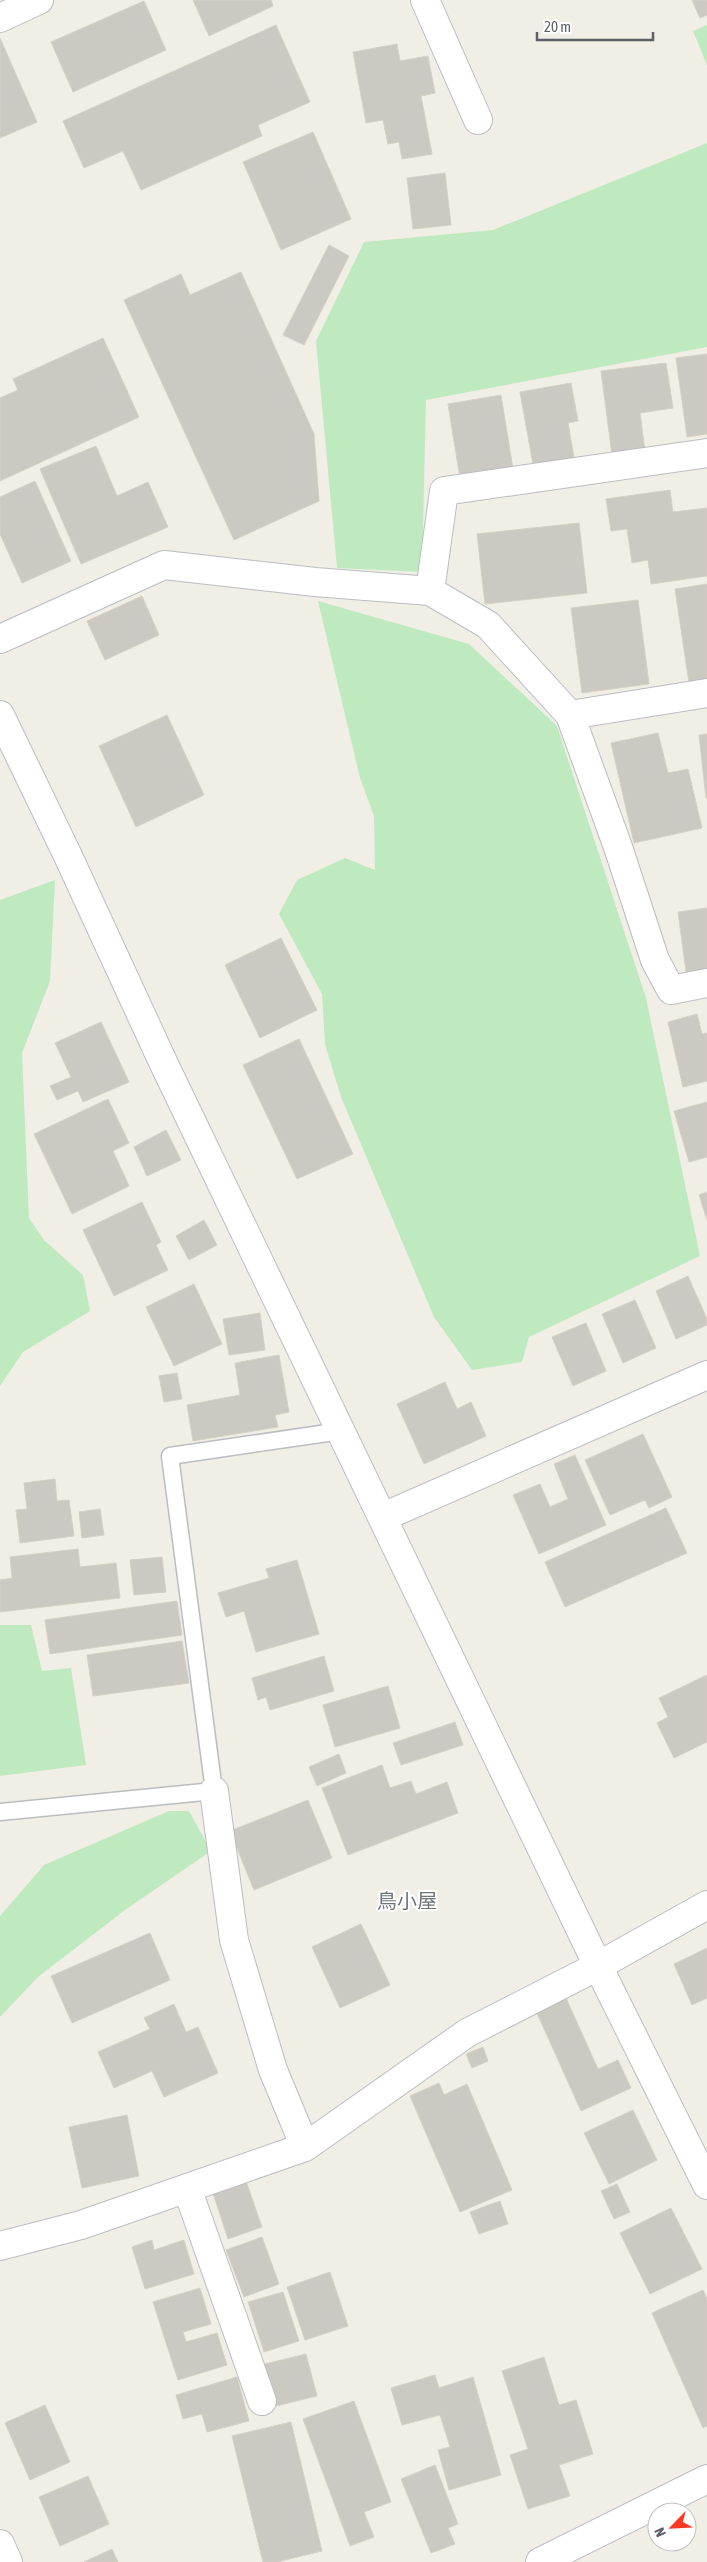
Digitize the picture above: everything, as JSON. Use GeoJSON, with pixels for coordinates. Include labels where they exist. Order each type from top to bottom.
{"type":"FeatureCollection","features":[{"type":"Feature","properties":{"kind":"street"},"geometry":{"type":"LineString","coordinates":[[0,18],[39,0]]}},
{"type":"Feature","properties":{"kind":"street"},"geometry":{"type":"LineString","coordinates":[[425,0],[478,120]]}},
{"type":"Feature","properties":{"kind":"street"},"geometry":{"type":"LineString","coordinates":[[430,590],[444,491],[707,453]]}},
{"type":"Feature","properties":{"kind":"street"},"geometry":{"type":"LineString","coordinates":[[0,639],[164,565],[315,582],[430,590],[488,625],[570,715],[618,847],[655,960],[671,990],[707,982]]}},
{"type":"Feature","properties":{"kind":"street"},"geometry":{"type":"LineString","coordinates":[[570,715],[707,694]]}},
{"type":"Feature","properties":{"kind":"street"},"geometry":{"type":"LineString","coordinates":[[0,715],[68,856],[163,1062],[598,1966],[707,2185]]}},
{"type":"Feature","properties":{"kind":"street"},"geometry":{"type":"LineString","coordinates":[[383,1517],[707,1375]]}},
{"type":"Feature","properties":{"kind":"street"},"geometry":{"type":"LineString","coordinates":[[214,1791],[234,1940],[273,2070],[306,2147]]}},
{"type":"Feature","properties":{"kind":"street"},"geometry":{"type":"LineString","coordinates":[[0,2246],[80,2224],[306,2147],[467,2034],[598,1966],[707,1905]]}},
{"type":"Feature","properties":{"kind":"street"},"geometry":{"type":"LineString","coordinates":[[187,2188],[262,2401]]}},
{"type":"Feature","properties":{"kind":"street"},"geometry":{"type":"LineString","coordinates":[[540,2562],[707,2479]]}},
{"type":"Feature","properties":{"kind":"street"},"geometry":{"type":"LineString","coordinates":[[0,2544],[8,2562]]}},
{"type":"Feature","properties":{"kind":"lane"},"geometry":{"type":"LineString","coordinates":[[0,1812],[214,1791],[170,1456],[341,1431]]}},
{"type":"Feature","properties":{"kind":"green space"},"geometry":{"type":"Polygon","coordinates":[[[707,25],[707,65],[693,31],[707,25]]]}},
{"type":"Feature","properties":{"kind":"green space"},"geometry":{"type":"Polygon","coordinates":[[[707,143],[707,347],[426,400],[422,572],[337,568],[316,341],[364,242],[493,230],[707,143]]]}},
{"type":"Feature","properties":{"kind":"green space"},"geometry":{"type":"Polygon","coordinates":[[[318,601],[469,644],[557,726],[646,998],[700,1256],[529,1337],[522,1362],[472,1370],[434,1317],[341,1097],[325,1044],[322,994],[279,914],[297,880],[345,858],[375,870],[374,816],[360,778],[318,601]]]}},
{"type":"Feature","properties":{"kind":"green space"},"geometry":{"type":"Polygon","coordinates":[[[55,880],[50,981],[22,1053],[29,1218],[44,1240],[83,1275],[90,1311],[23,1352],[0,1386],[0,900],[55,880]]]}},
{"type":"Feature","properties":{"kind":"green space"},"geometry":{"type":"Polygon","coordinates":[[[0,1625],[31,1625],[42,1671],[71,1668],[86,1765],[0,1776],[0,1625]]]}},
{"type":"Feature","properties":{"kind":"green space"},"geometry":{"type":"Polygon","coordinates":[[[169,1811],[189,1811],[211,1851],[125,1910],[38,1977],[0,2017],[0,1916],[44,1865],[169,1811]]]}},
{"type":"Feature","properties":{"kind":"building"},"geometry":{"type":"Polygon","coordinates":[[[193,0],[271,0],[273,6],[209,36],[193,0]]]}},
{"type":"Feature","properties":{"kind":"building"},"geometry":{"type":"Polygon","coordinates":[[[692,0],[707,0],[707,15],[700,18],[692,0]]]}},
{"type":"Feature","properties":{"kind":"building"},"geometry":{"type":"Polygon","coordinates":[[[144,1],[166,50],[73,92],[51,42],[144,1]]]}},
{"type":"Feature","properties":{"kind":"building"},"geometry":{"type":"Polygon","coordinates":[[[276,25],[310,102],[258,125],[262,136],[141,190],[123,151],[84,168],[63,121],[276,25]]]}},
{"type":"Feature","properties":{"kind":"building"},"geometry":{"type":"Polygon","coordinates":[[[0,38],[37,122],[0,138],[0,38]]]}},
{"type":"Feature","properties":{"kind":"building"},"geometry":{"type":"Polygon","coordinates":[[[397,44],[400,61],[428,56],[435,93],[421,96],[432,154],[402,159],[399,142],[388,144],[383,120],[366,123],[353,52],[397,44]]]}},
{"type":"Feature","properties":{"kind":"building"},"geometry":{"type":"Polygon","coordinates":[[[313,132],[351,219],[281,250],[243,162],[313,132]]]}},
{"type":"Feature","properties":{"kind":"building"},"geometry":{"type":"Polygon","coordinates":[[[445,173],[451,225],[413,229],[407,178],[445,173]]]}},
{"type":"Feature","properties":{"kind":"building"},"geometry":{"type":"Polygon","coordinates":[[[329,245],[349,256],[304,345],[283,335],[329,245]]]}},
{"type":"Feature","properties":{"kind":"building"},"geometry":{"type":"Polygon","coordinates":[[[241,272],[314,434],[319,501],[234,540],[124,300],[181,274],[190,295],[241,272]]]}},
{"type":"Feature","properties":{"kind":"building"},"geometry":{"type":"Polygon","coordinates":[[[103,338],[139,417],[0,481],[0,398],[18,390],[13,379],[103,338]]]}},
{"type":"Feature","properties":{"kind":"building"},"geometry":{"type":"Polygon","coordinates":[[[707,354],[707,434],[687,437],[676,358],[707,354]]]}},
{"type":"Feature","properties":{"kind":"building"},"geometry":{"type":"Polygon","coordinates":[[[666,363],[673,408],[640,413],[645,451],[612,455],[601,371],[666,363]]]}},
{"type":"Feature","properties":{"kind":"building"},"geometry":{"type":"Polygon","coordinates":[[[571,383],[578,421],[568,423],[575,463],[534,470],[520,392],[571,383]]]}},
{"type":"Feature","properties":{"kind":"building"},"geometry":{"type":"Polygon","coordinates":[[[501,395],[513,469],[460,478],[448,404],[501,395]]]}},
{"type":"Feature","properties":{"kind":"building"},"geometry":{"type":"Polygon","coordinates":[[[96,446],[117,496],[148,482],[168,527],[81,564],[40,469],[96,446]]]}},
{"type":"Feature","properties":{"kind":"building"},"geometry":{"type":"Polygon","coordinates":[[[35,481],[71,561],[22,583],[0,534],[0,497],[35,481]]]}},
{"type":"Feature","properties":{"kind":"building"},"geometry":{"type":"Polygon","coordinates":[[[670,490],[673,512],[707,508],[707,576],[651,584],[648,560],[632,563],[627,529],[611,531],[606,499],[670,490]]]}},
{"type":"Feature","properties":{"kind":"building"},"geometry":{"type":"Polygon","coordinates":[[[579,523],[587,593],[485,604],[477,534],[579,523]]]}},
{"type":"Feature","properties":{"kind":"building"},"geometry":{"type":"Polygon","coordinates":[[[707,584],[707,680],[689,683],[675,589],[707,584]]]}},
{"type":"Feature","properties":{"kind":"building"},"geometry":{"type":"Polygon","coordinates":[[[142,596],[159,635],[105,660],[87,621],[142,596]]]}},
{"type":"Feature","properties":{"kind":"building"},"geometry":{"type":"Polygon","coordinates":[[[638,600],[649,684],[582,693],[571,608],[638,600]]]}},
{"type":"Feature","properties":{"kind":"building"},"geometry":{"type":"Polygon","coordinates":[[[167,715],[204,795],[136,827],[99,746],[167,715]]]}},
{"type":"Feature","properties":{"kind":"building"},"geometry":{"type":"Polygon","coordinates":[[[658,733],[668,773],[688,769],[702,828],[634,843],[611,743],[658,733]]]}},
{"type":"Feature","properties":{"kind":"building"},"geometry":{"type":"Polygon","coordinates":[[[707,734],[707,798],[706,798],[699,735],[707,734]]]}},
{"type":"Feature","properties":{"kind":"building"},"geometry":{"type":"Polygon","coordinates":[[[707,908],[707,969],[686,972],[678,912],[707,908]]]}},
{"type":"Feature","properties":{"kind":"building"},"geometry":{"type":"Polygon","coordinates":[[[281,938],[317,1010],[260,1038],[225,965],[281,938]]]}},
{"type":"Feature","properties":{"kind":"building"},"geometry":{"type":"Polygon","coordinates":[[[697,1014],[702,1034],[707,1033],[707,1081],[683,1087],[668,1022],[697,1014]]]}},
{"type":"Feature","properties":{"kind":"building"},"geometry":{"type":"Polygon","coordinates":[[[101,1022],[129,1082],[83,1102],[78,1091],[57,1100],[50,1086],[71,1077],[55,1043],[101,1022]]]}},
{"type":"Feature","properties":{"kind":"building"},"geometry":{"type":"Polygon","coordinates":[[[299,1039],[353,1154],[297,1179],[243,1065],[299,1039]]]}},
{"type":"Feature","properties":{"kind":"building"},"geometry":{"type":"Polygon","coordinates":[[[108,1099],[129,1143],[113,1151],[129,1186],[72,1214],[34,1134],[108,1099]]]}},
{"type":"Feature","properties":{"kind":"building"},"geometry":{"type":"Polygon","coordinates":[[[707,1102],[707,1157],[689,1162],[674,1111],[707,1102]]]}},
{"type":"Feature","properties":{"kind":"building"},"geometry":{"type":"Polygon","coordinates":[[[166,1130],[181,1160],[147,1176],[134,1147],[166,1130]]]}},
{"type":"Feature","properties":{"kind":"building"},"geometry":{"type":"Polygon","coordinates":[[[707,1192],[707,1220],[699,1195],[707,1192]]]}},
{"type":"Feature","properties":{"kind":"building"},"geometry":{"type":"Polygon","coordinates":[[[142,1202],[161,1242],[156,1245],[168,1270],[114,1296],[83,1230],[142,1202]]]}},
{"type":"Feature","properties":{"kind":"building"},"geometry":{"type":"Polygon","coordinates":[[[204,1220],[217,1245],[189,1260],[176,1236],[204,1220]]]}},
{"type":"Feature","properties":{"kind":"building"},"geometry":{"type":"Polygon","coordinates":[[[688,1276],[707,1319],[707,1325],[676,1339],[656,1291],[688,1276]]]}},
{"type":"Feature","properties":{"kind":"building"},"geometry":{"type":"Polygon","coordinates":[[[194,1284],[222,1344],[174,1366],[146,1307],[194,1284]]]}},
{"type":"Feature","properties":{"kind":"building"},"geometry":{"type":"Polygon","coordinates":[[[635,1300],[656,1348],[623,1363],[602,1314],[635,1300]]]}},
{"type":"Feature","properties":{"kind":"building"},"geometry":{"type":"Polygon","coordinates":[[[260,1313],[265,1350],[229,1355],[223,1319],[260,1313]]]}},
{"type":"Feature","properties":{"kind":"building"},"geometry":{"type":"Polygon","coordinates":[[[586,1323],[606,1371],[573,1386],[552,1337],[586,1323]]]}},
{"type":"Feature","properties":{"kind":"building"},"geometry":{"type":"Polygon","coordinates":[[[279,1355],[289,1412],[275,1415],[278,1427],[193,1441],[187,1405],[240,1395],[235,1363],[279,1355]]]}},
{"type":"Feature","properties":{"kind":"building"},"geometry":{"type":"Polygon","coordinates":[[[177,1373],[182,1399],[164,1402],[159,1376],[177,1373]]]}},
{"type":"Feature","properties":{"kind":"building"},"geometry":{"type":"Polygon","coordinates":[[[445,1382],[457,1409],[471,1402],[486,1436],[424,1464],[397,1404],[445,1382]]]}},
{"type":"Feature","properties":{"kind":"building"},"geometry":{"type":"Polygon","coordinates":[[[643,1434],[672,1497],[649,1508],[645,1500],[610,1515],[585,1460],[643,1434]]]}},
{"type":"Feature","properties":{"kind":"building"},"geometry":{"type":"Polygon","coordinates":[[[575,1455],[606,1525],[539,1554],[513,1495],[540,1484],[550,1507],[568,1499],[554,1464],[575,1455]]]}},
{"type":"Feature","properties":{"kind":"building"},"geometry":{"type":"Polygon","coordinates":[[[55,1479],[57,1501],[69,1500],[74,1536],[20,1543],[16,1510],[27,1509],[24,1483],[55,1479]]]}},
{"type":"Feature","properties":{"kind":"building"},"geometry":{"type":"Polygon","coordinates":[[[666,1508],[687,1553],[565,1607],[545,1562],[666,1508]]]}},
{"type":"Feature","properties":{"kind":"building"},"geometry":{"type":"Polygon","coordinates":[[[100,1509],[104,1535],[82,1538],[79,1512],[100,1509]]]}},
{"type":"Feature","properties":{"kind":"building"},"geometry":{"type":"Polygon","coordinates":[[[78,1549],[80,1567],[116,1563],[120,1598],[0,1612],[0,1580],[12,1578],[10,1557],[78,1549]]]}},
{"type":"Feature","properties":{"kind":"building"},"geometry":{"type":"Polygon","coordinates":[[[162,1557],[166,1592],[134,1595],[130,1560],[162,1557]]]}},
{"type":"Feature","properties":{"kind":"building"},"geometry":{"type":"Polygon","coordinates":[[[297,1560],[319,1634],[256,1652],[244,1611],[226,1617],[218,1593],[269,1578],[266,1569],[297,1560]]]}},
{"type":"Feature","properties":{"kind":"building"},"geometry":{"type":"Polygon","coordinates":[[[177,1601],[182,1635],[50,1654],[45,1620],[177,1601]]]}},
{"type":"Feature","properties":{"kind":"building"},"geometry":{"type":"Polygon","coordinates":[[[182,1641],[189,1683],[93,1696],[87,1655],[182,1641]]]}},
{"type":"Feature","properties":{"kind":"building"},"geometry":{"type":"Polygon","coordinates":[[[324,1656],[334,1691],[270,1710],[266,1697],[258,1700],[252,1678],[324,1656]]]}},
{"type":"Feature","properties":{"kind":"building"},"geometry":{"type":"Polygon","coordinates":[[[707,1675],[707,1742],[674,1758],[657,1723],[668,1717],[659,1698],[707,1675]]]}},
{"type":"Feature","properties":{"kind":"building"},"geometry":{"type":"Polygon","coordinates":[[[388,1686],[400,1728],[335,1747],[323,1705],[388,1686]]]}},
{"type":"Feature","properties":{"kind":"building"},"geometry":{"type":"Polygon","coordinates":[[[455,1722],[463,1745],[401,1765],[393,1743],[455,1722]]]}},
{"type":"Feature","properties":{"kind":"building"},"geometry":{"type":"Polygon","coordinates":[[[339,1754],[346,1773],[317,1786],[309,1767],[339,1754]]]}},
{"type":"Feature","properties":{"kind":"building"},"geometry":{"type":"Polygon","coordinates":[[[382,1765],[390,1788],[411,1781],[416,1794],[447,1782],[458,1813],[348,1855],[322,1788],[382,1765]]]}},
{"type":"Feature","properties":{"kind":"building"},"geometry":{"type":"Polygon","coordinates":[[[308,1800],[332,1858],[254,1890],[230,1831],[308,1800]]]}},
{"type":"Feature","properties":{"kind":"building"},"geometry":{"type":"Polygon","coordinates":[[[361,1924],[390,1985],[340,2008],[312,1947],[361,1924]]]}},
{"type":"Feature","properties":{"kind":"building"},"geometry":{"type":"Polygon","coordinates":[[[150,1933],[170,1980],[72,2023],[51,1976],[150,1933]]]}},
{"type":"Feature","properties":{"kind":"building"},"geometry":{"type":"Polygon","coordinates":[[[707,1948],[707,1998],[692,2005],[674,1964],[707,1948]]]}},
{"type":"Feature","properties":{"kind":"building"},"geometry":{"type":"Polygon","coordinates":[[[566,1998],[598,2069],[618,2060],[631,2088],[581,2111],[536,2011],[566,1998]]]}},
{"type":"Feature","properties":{"kind":"building"},"geometry":{"type":"Polygon","coordinates":[[[174,2004],[186,2032],[198,2027],[218,2073],[164,2097],[152,2071],[114,2088],[98,2052],[150,2029],[144,2018],[174,2004]]]}},
{"type":"Feature","properties":{"kind":"building"},"geometry":{"type":"Polygon","coordinates":[[[483,2047],[488,2061],[472,2068],[466,2054],[483,2047]]]}},
{"type":"Feature","properties":{"kind":"building"},"geometry":{"type":"Polygon","coordinates":[[[439,2083],[444,2095],[467,2084],[512,2190],[460,2212],[410,2096],[439,2083]]]}},
{"type":"Feature","properties":{"kind":"building"},"geometry":{"type":"Polygon","coordinates":[[[633,2110],[657,2160],[609,2184],[584,2133],[633,2110]]]}},
{"type":"Feature","properties":{"kind":"building"},"geometry":{"type":"Polygon","coordinates":[[[127,2115],[139,2176],[82,2188],[69,2127],[127,2115]]]}},
{"type":"Feature","properties":{"kind":"building"},"geometry":{"type":"Polygon","coordinates":[[[246,2181],[262,2227],[228,2239],[213,2193],[246,2181]]]}},
{"type":"Feature","properties":{"kind":"building"},"geometry":{"type":"Polygon","coordinates":[[[617,2184],[630,2212],[614,2219],[601,2191],[617,2184]]]}},
{"type":"Feature","properties":{"kind":"building"},"geometry":{"type":"Polygon","coordinates":[[[500,2201],[508,2224],[479,2234],[470,2212],[500,2201]]]}},
{"type":"Feature","properties":{"kind":"building"},"geometry":{"type":"Polygon","coordinates":[[[671,2208],[702,2269],[650,2294],[620,2233],[671,2208]]]}},
{"type":"Feature","properties":{"kind":"building"},"geometry":{"type":"Polygon","coordinates":[[[262,2237],[279,2284],[244,2297],[226,2250],[262,2237]]]}},
{"type":"Feature","properties":{"kind":"building"},"geometry":{"type":"Polygon","coordinates":[[[152,2240],[154,2250],[184,2240],[194,2274],[145,2289],[132,2247],[152,2240]]]}},
{"type":"Feature","properties":{"kind":"building"},"geometry":{"type":"Polygon","coordinates":[[[330,2272],[348,2326],[305,2340],[287,2287],[330,2272]]]}},
{"type":"Feature","properties":{"kind":"building"},"geometry":{"type":"Polygon","coordinates":[[[200,2288],[211,2324],[183,2332],[186,2342],[217,2333],[227,2365],[178,2380],[153,2302],[200,2288]]]}},
{"type":"Feature","properties":{"kind":"building"},"geometry":{"type":"Polygon","coordinates":[[[703,2290],[707,2299],[707,2426],[703,2428],[652,2313],[703,2290]]]}},
{"type":"Feature","properties":{"kind":"building"},"geometry":{"type":"Polygon","coordinates":[[[283,2292],[299,2341],[264,2352],[248,2302],[283,2292]]]}},
{"type":"Feature","properties":{"kind":"building"},"geometry":{"type":"Polygon","coordinates":[[[306,2354],[317,2396],[276,2406],[265,2364],[306,2354]]]}},
{"type":"Feature","properties":{"kind":"building"},"geometry":{"type":"Polygon","coordinates":[[[544,2357],[559,2405],[576,2400],[593,2454],[559,2465],[570,2496],[528,2509],[510,2455],[528,2449],[502,2371],[544,2357]]]}},
{"type":"Feature","properties":{"kind":"building"},"geometry":{"type":"Polygon","coordinates":[[[435,2375],[439,2388],[473,2377],[501,2475],[449,2490],[438,2450],[450,2447],[440,2415],[402,2425],[391,2388],[435,2375]]]}},
{"type":"Feature","properties":{"kind":"building"},"geometry":{"type":"Polygon","coordinates":[[[237,2377],[249,2421],[207,2432],[202,2414],[183,2419],[176,2395],[237,2377]]]}},
{"type":"Feature","properties":{"kind":"building"},"geometry":{"type":"Polygon","coordinates":[[[354,2401],[391,2502],[364,2512],[374,2537],[350,2546],[303,2419],[354,2401]]]}},
{"type":"Feature","properties":{"kind":"building"},"geometry":{"type":"Polygon","coordinates":[[[45,2405],[70,2462],[30,2480],[5,2423],[45,2405]]]}},
{"type":"Feature","properties":{"kind":"building"},"geometry":{"type":"Polygon","coordinates":[[[291,2422],[322,2551],[277,2562],[263,2562],[232,2436],[291,2422]]]}},
{"type":"Feature","properties":{"kind":"building"},"geometry":{"type":"Polygon","coordinates":[[[435,2465],[458,2524],[448,2528],[455,2544],[431,2553],[401,2479],[435,2465]]]}},
{"type":"Feature","properties":{"kind":"building"},"geometry":{"type":"Polygon","coordinates":[[[88,2476],[109,2524],[60,2546],[39,2497],[88,2476]]]}},
{"type":"Feature","properties":{"kind":"building"},"geometry":{"type":"Polygon","coordinates":[[[112,2549],[118,2562],[84,2562],[112,2549]]]}},
{"type":"Feature","properties":{"kind":"district","name":"鳥小屋"},"geometry":{"type":"Point","coordinates":[407,1901]}}]}
